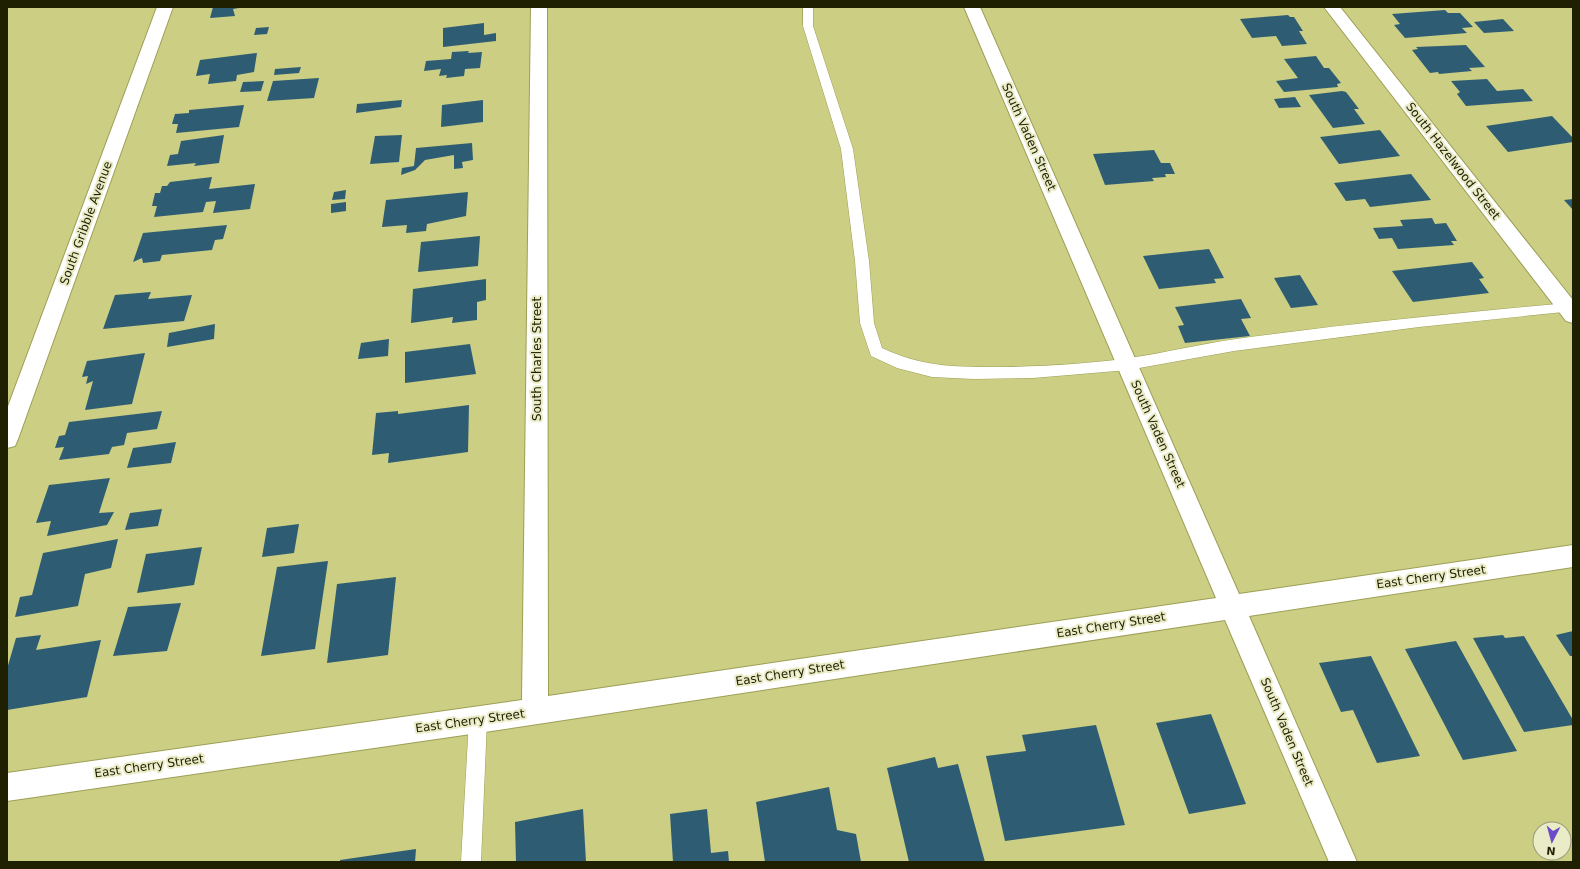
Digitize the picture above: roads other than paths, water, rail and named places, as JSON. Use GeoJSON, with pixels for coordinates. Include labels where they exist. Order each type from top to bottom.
{"type":"FeatureCollection","features":[{"type":"Feature","properties":{"kind":"street","name":"South Gribble Avenue"},"geometry":{"type":"LineString","coordinates":[[7,439],[165,7]]}},
{"type":"Feature","properties":{"kind":"street","name":"South Charles Street"},"geometry":{"type":"LineString","coordinates":[[535,711],[539,7]]}},
{"type":"Feature","properties":{"kind":"street","name":"South Vaden Street"},"geometry":{"type":"LineString","coordinates":[[972,7],[1234,606],[1343,862]]}},
{"type":"Feature","properties":{"kind":"street","name":"South Hazelwood Street"},"geometry":{"type":"LineString","coordinates":[[1332,7],[1570,312]]}},
{"type":"Feature","properties":{"kind":"street","name":"East Cherry Street"},"geometry":{"type":"LineString","coordinates":[[7,787],[478,720],[1573,556]]}},
{"type":"Feature","properties":{"kind":"lane"},"geometry":{"type":"LineString","coordinates":[[808,7],[808,26],[847,149],[862,261],[867,323],[876,352],[902,364],[932,370],[974,373],[1033,372],[1128,364],[1234,345],[1419,322],[1570,312]]}},
{"type":"Feature","properties":{"kind":"lane"},"geometry":{"type":"LineString","coordinates":[[471,862],[478,720]]}}]}
